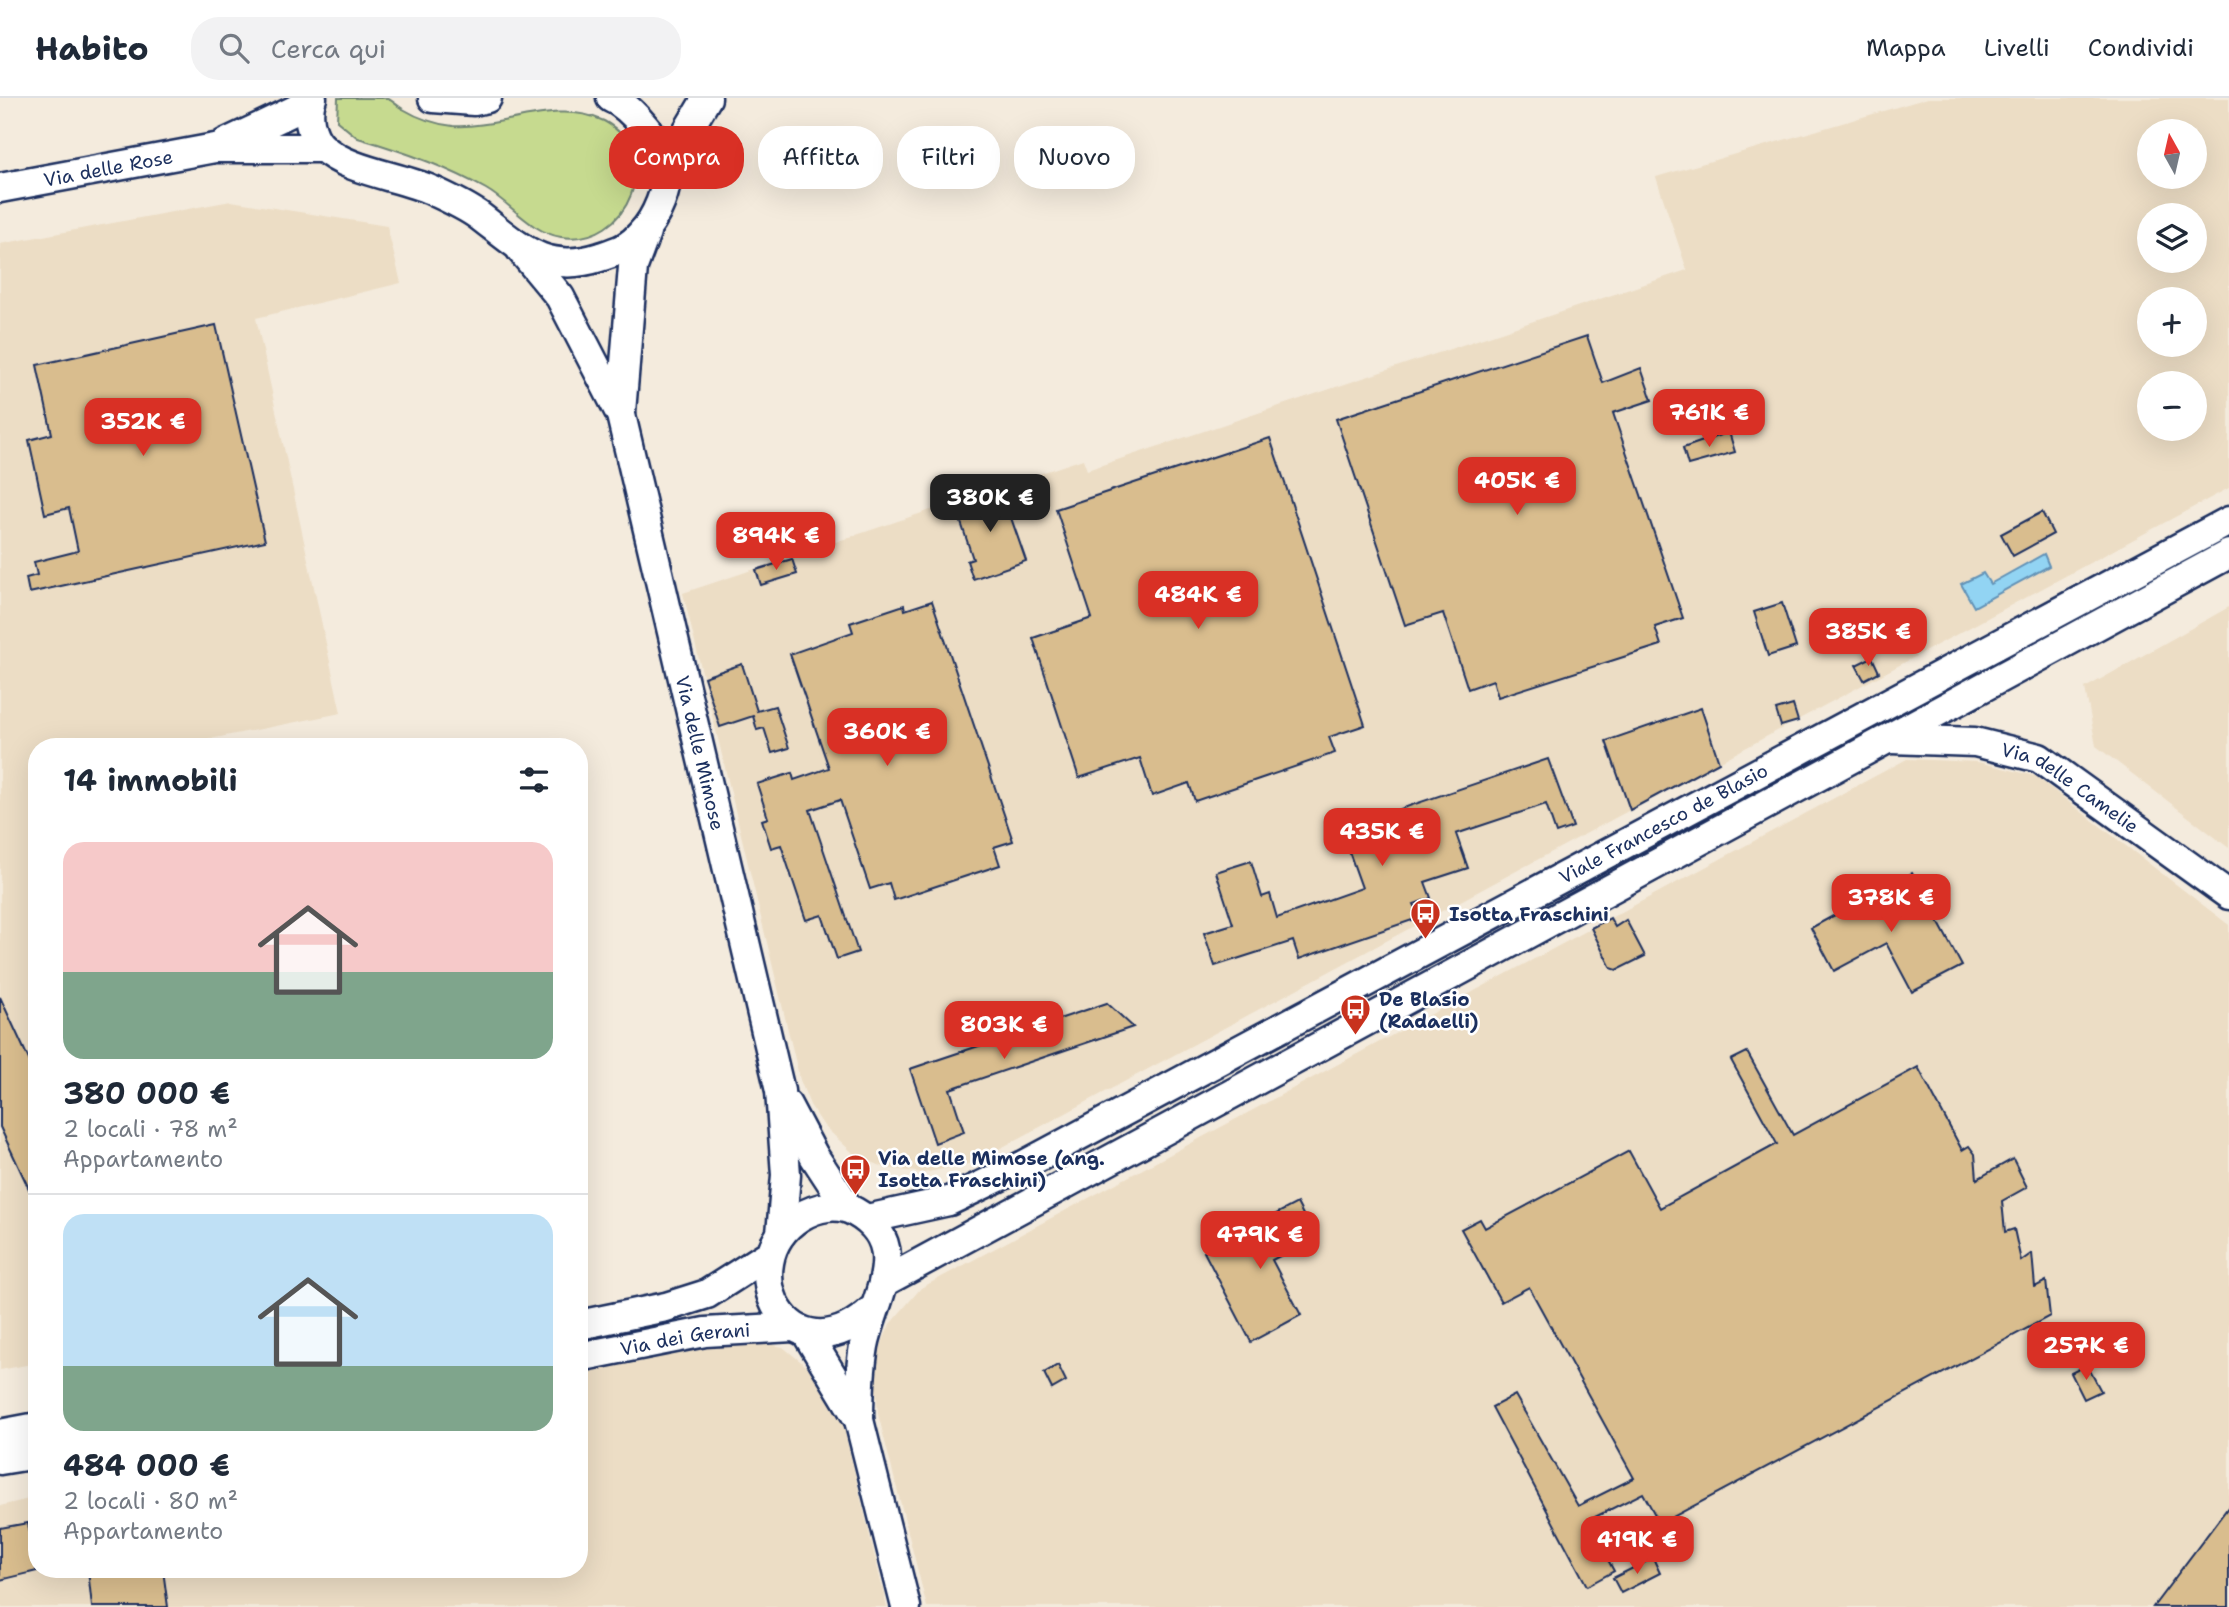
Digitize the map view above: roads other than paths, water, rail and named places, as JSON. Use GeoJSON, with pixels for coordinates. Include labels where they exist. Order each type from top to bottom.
{"type":"FeatureCollection","features":[{"type":"Feature","properties":{"kind":"street"},"geometry":{"type":"LineString","coordinates":[[433,98],[474,101],[487,98]]}},
{"type":"Feature","properties":{"kind":"street"},"geometry":{"type":"LineString","coordinates":[[611,98],[618,101],[645,126]]}},
{"type":"Feature","properties":{"kind":"street"},"geometry":{"type":"LineString","coordinates":[[690,126],[707,98]]}},
{"type":"Feature","properties":{"kind":"street"},"geometry":{"type":"LineString","coordinates":[[311,100],[311,127],[323,148],[347,163],[430,190],[475,213],[521,250],[555,264],[591,260],[629,248],[648,226]]}},
{"type":"Feature","properties":{"kind":"street","name":"Via delle Rose"},"geometry":{"type":"LineString","coordinates":[[215,148],[311,100]]}},
{"type":"Feature","properties":{"kind":"street","name":"Via delle Rose"},"geometry":{"type":"LineString","coordinates":[[0,188],[215,148],[323,148]]}},
{"type":"Feature","properties":{"kind":"street","name":"Via delle Mimose"},"geometry":{"type":"LineString","coordinates":[[621,415],[633,267],[648,226],[661,201],[663,189]]}},
{"type":"Feature","properties":{"kind":"street","name":"Via delle Mimose"},"geometry":{"type":"LineString","coordinates":[[521,250],[560,297],[621,415],[780,1091],[786,1175],[775,1244]]}},
{"type":"Feature","properties":{"kind":"street","name":"Viale Francesco de Blasio"},"geometry":{"type":"LineString","coordinates":[[858,1214],[949,1201],[1024,1165],[2229,521]]}},
{"type":"Feature","properties":{"kind":"street","name":"Viale Francesco de Blasio"},"geometry":{"type":"LineString","coordinates":[[886,1281],[2229,554]]}},
{"type":"Feature","properties":{"kind":"street","name":"Via delle Camelie"},"geometry":{"type":"LineString","coordinates":[[1889,738],[1975,741],[2039,758],[2229,895]]}},
{"type":"Feature","properties":{"kind":"street","name":"Via delle Mimose"},"geometry":{"type":"LineString","coordinates":[[780,1091],[814,1156],[858,1214]]}},
{"type":"Feature","properties":{"kind":"street"},"geometry":{"type":"LineString","coordinates":[[859,1420],[860,1379],[873,1309],[886,1281],[887,1265],[883,1244],[858,1214],[821,1207],[799,1217],[775,1244],[769,1285],[776,1305],[800,1330],[839,1383],[859,1420],[906,1607]]}},
{"type":"Feature","properties":{"kind":"street","name":"Via dei Gerani"},"geometry":{"type":"LineString","coordinates":[[588,1323],[666,1307],[708,1294],[775,1244]]}},
{"type":"Feature","properties":{"kind":"street"},"geometry":{"type":"LineString","coordinates":[[800,1330],[824,1337],[842,1332],[873,1309]]}},
{"type":"Feature","properties":{"kind":"street","name":"Via dei Gerani"},"geometry":{"type":"LineString","coordinates":[[588,1355],[705,1332],[800,1330]]}},
{"type":"Feature","properties":{"kind":"street"},"geometry":{"type":"LineString","coordinates":[[0,1434],[28,1429]]}},
{"type":"Feature","properties":{"kind":"street"},"geometry":{"type":"LineString","coordinates":[[0,1460],[28,1455]]}},
{"type":"Feature","properties":{"kind":"water"},"geometry":{"type":"Polygon","coordinates":[[[2044,554],[2049,566],[1974,607],[1961,584],[1983,573],[1990,584],[2044,554]]]}},
{"type":"Feature","properties":{"kind":"place","name":"Isotta Fraschini"},"geometry":{"type":"Point","coordinates":[1426,941]}},
{"type":"Feature","properties":{"kind":"place","name":"De Blasio (Radaelli)"},"geometry":{"type":"Point","coordinates":[1356,1037]}},
{"type":"Feature","properties":{"kind":"place","name":"Via delle Mimose (ang. Isotta Fraschini)"},"geometry":{"type":"Point","coordinates":[855,1196]}}]}
